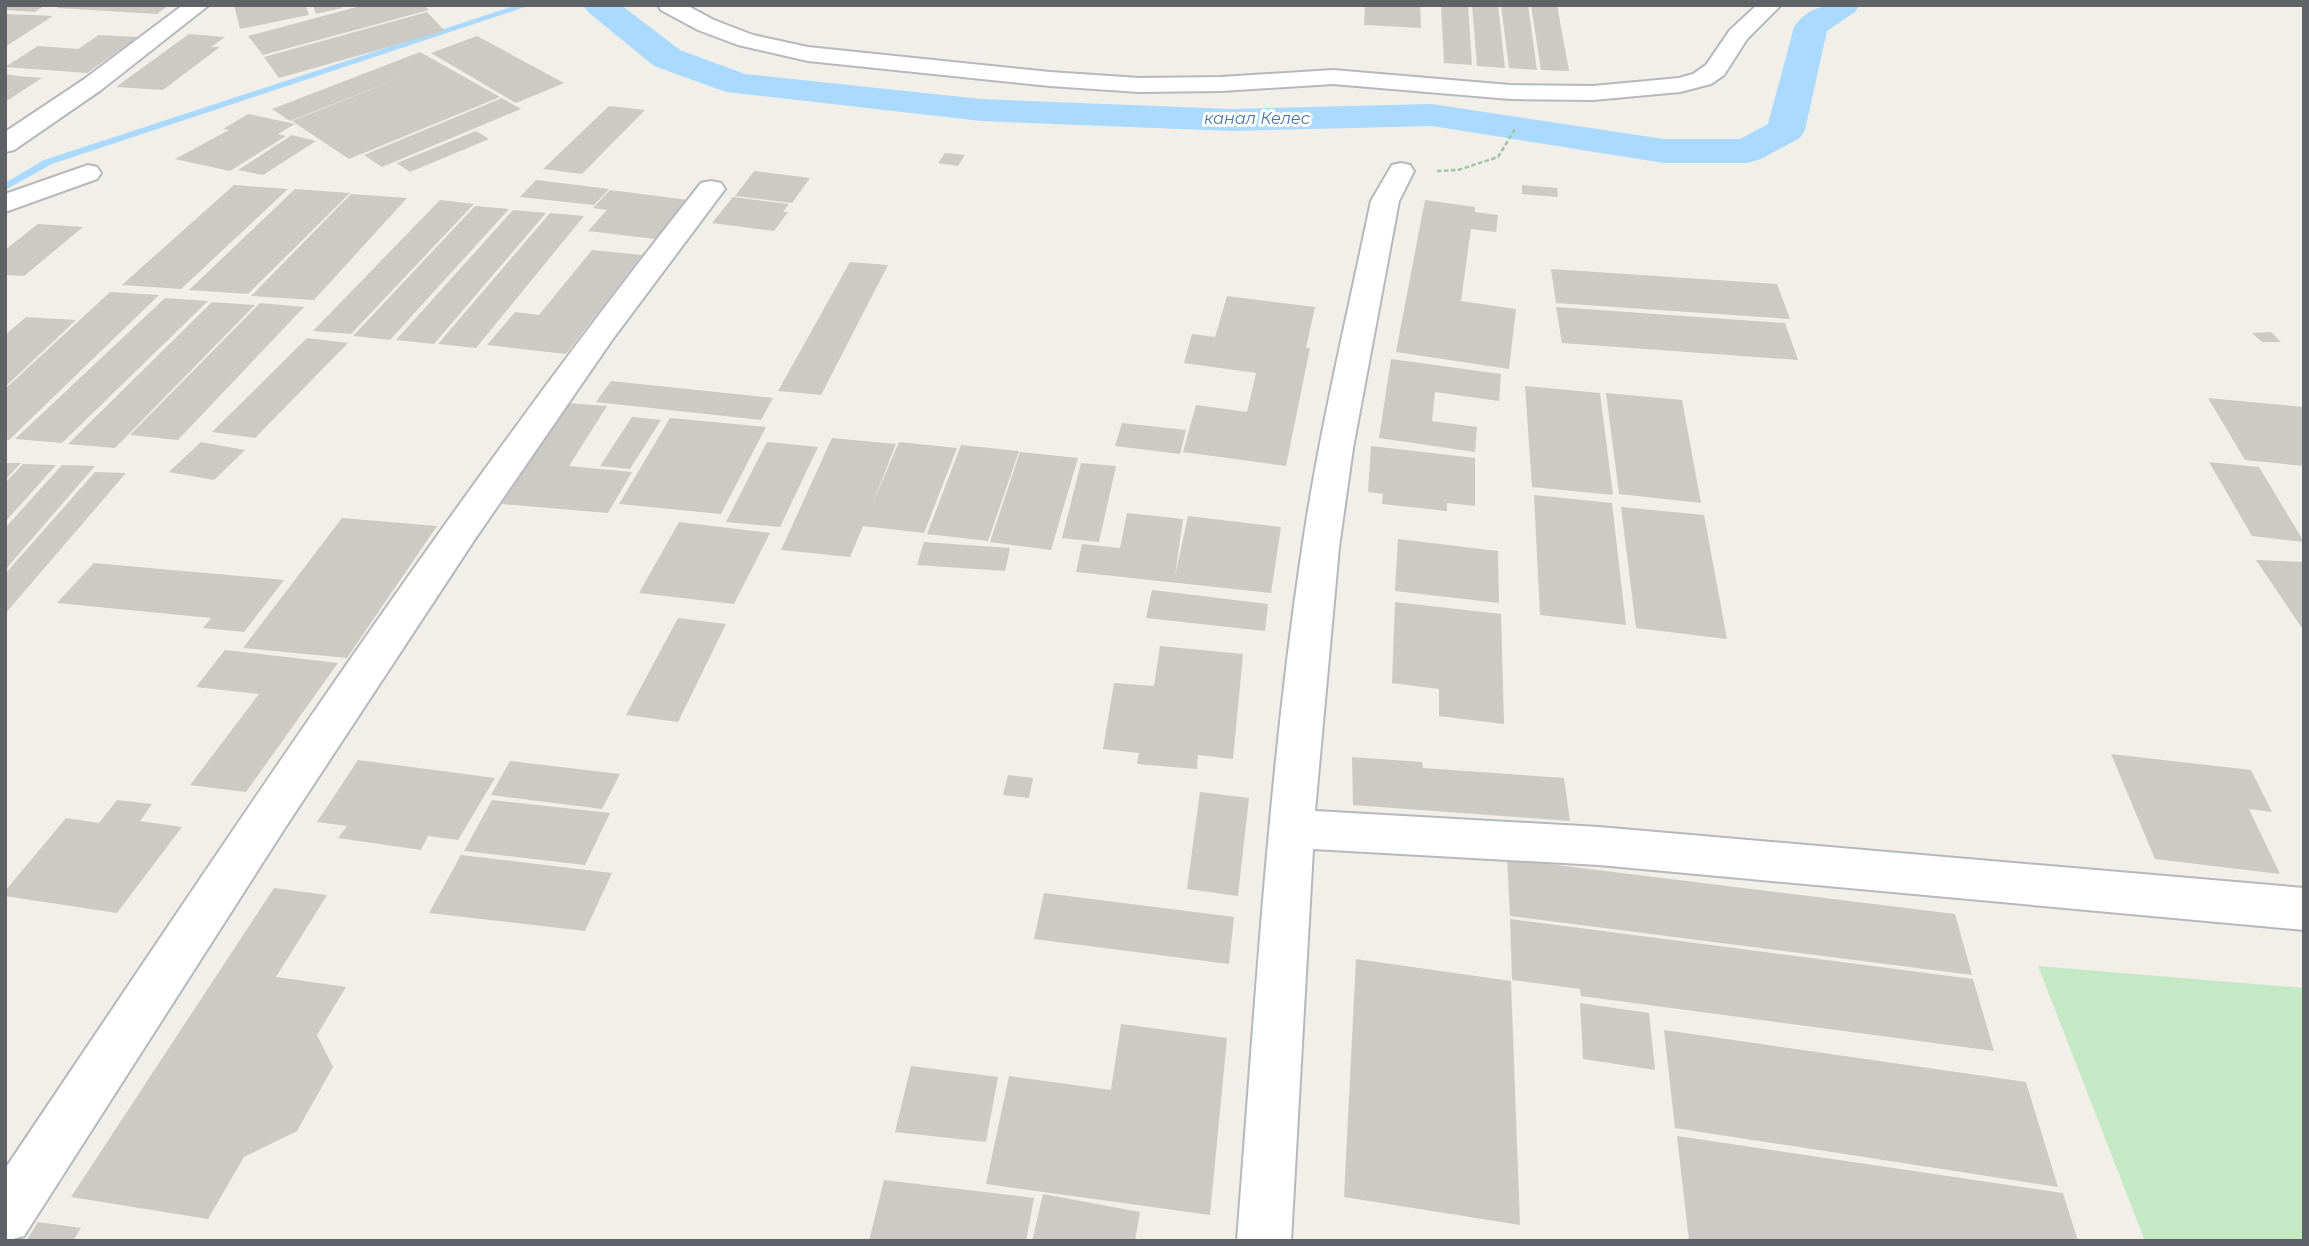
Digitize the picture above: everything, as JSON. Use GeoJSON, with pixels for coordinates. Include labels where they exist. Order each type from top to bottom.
{"type":"FeatureCollection","features":[{"type":"Feature","properties":{"kind":"street"},"geometry":{"type":"LineString","coordinates":[[5,144],[92,85],[198,5]]}},
{"type":"Feature","properties":{"kind":"street"},"geometry":{"type":"LineString","coordinates":[[669,5],[706,25],[746,40],[808,54],[1051,79],[1139,85],[1221,84],[1333,76],[1510,92],[1593,93],[1680,85],[1702,79],[1715,70],[1738,35],[1770,5]]}},
{"type":"Feature","properties":{"kind":"street"},"geometry":{"type":"LineString","coordinates":[[1264,1241],[1292,829],[1315,594],[1342,422],[1385,201],[1401,171]]}},
{"type":"Feature","properties":{"kind":"street"},"geometry":{"type":"LineString","coordinates":[[5,205],[88,173]]}},
{"type":"Feature","properties":{"kind":"street"},"geometry":{"type":"LineString","coordinates":[[5,1217],[292,778],[505,467],[651,264],[711,189]]}},
{"type":"Feature","properties":{"kind":"street"},"geometry":{"type":"LineString","coordinates":[[1292,829],[1599,846],[2304,909]]}},
{"type":"Feature","properties":{"kind":"path"},"geometry":{"type":"LineString","coordinates":[[1401,171],[1458,170],[1498,157],[1519,122]]}},
{"type":"Feature","properties":{"kind":"green space"},"geometry":{"type":"Polygon","coordinates":[[[2038,966],[2304,988],[2304,1241],[2145,1241],[2038,966]]]}},
{"type":"Feature","properties":{"kind":"building"},"geometry":{"type":"Polygon","coordinates":[[[5,5],[45,5],[35,12],[5,10],[5,5]]]}},
{"type":"Feature","properties":{"kind":"building"},"geometry":{"type":"Polygon","coordinates":[[[61,5],[169,5],[157,14],[57,8],[61,5]]]}},
{"type":"Feature","properties":{"kind":"building"},"geometry":{"type":"Polygon","coordinates":[[[234,5],[306,5],[309,15],[240,29],[234,5]]]}},
{"type":"Feature","properties":{"kind":"building"},"geometry":{"type":"Polygon","coordinates":[[[313,5],[341,5],[342,8],[316,14],[313,5]]]}},
{"type":"Feature","properties":{"kind":"building"},"geometry":{"type":"Polygon","coordinates":[[[364,5],[424,5],[429,10],[263,55],[248,36],[364,5]]]}},
{"type":"Feature","properties":{"kind":"building"},"geometry":{"type":"Polygon","coordinates":[[[1365,5],[1420,5],[1421,28],[1364,25],[1365,5]]]}},
{"type":"Feature","properties":{"kind":"building"},"geometry":{"type":"Polygon","coordinates":[[[1441,5],[1468,5],[1472,65],[1444,63],[1441,5]]]}},
{"type":"Feature","properties":{"kind":"building"},"geometry":{"type":"Polygon","coordinates":[[[1472,5],[1498,5],[1505,68],[1477,66],[1472,5]]]}},
{"type":"Feature","properties":{"kind":"building"},"geometry":{"type":"Polygon","coordinates":[[[1501,5],[1528,5],[1537,70],[1509,68],[1501,5]]]}},
{"type":"Feature","properties":{"kind":"building"},"geometry":{"type":"Polygon","coordinates":[[[1531,5],[1557,5],[1569,71],[1541,70],[1531,5]]]}},
{"type":"Feature","properties":{"kind":"building"},"geometry":{"type":"Polygon","coordinates":[[[427,12],[445,31],[279,78],[264,57],[427,12]]]}},
{"type":"Feature","properties":{"kind":"building"},"geometry":{"type":"Polygon","coordinates":[[[5,14],[32,15],[53,16],[5,47],[5,14]]]}},
{"type":"Feature","properties":{"kind":"building"},"geometry":{"type":"Polygon","coordinates":[[[189,34],[225,37],[211,47],[220,47],[163,90],[116,87],[189,34]]]}},
{"type":"Feature","properties":{"kind":"building"},"geometry":{"type":"Polygon","coordinates":[[[99,35],[138,37],[87,73],[5,67],[38,46],[78,49],[99,35]]]}},
{"type":"Feature","properties":{"kind":"building"},"geometry":{"type":"Polygon","coordinates":[[[477,36],[564,83],[516,103],[431,53],[477,36]]]}},
{"type":"Feature","properties":{"kind":"building"},"geometry":{"type":"Polygon","coordinates":[[[420,52],[500,97],[349,159],[292,121],[412,73],[290,121],[272,109],[420,52]]]}},
{"type":"Feature","properties":{"kind":"building"},"geometry":{"type":"Polygon","coordinates":[[[5,74],[18,76],[42,78],[5,102],[5,74]]]}},
{"type":"Feature","properties":{"kind":"building"},"geometry":{"type":"Polygon","coordinates":[[[502,98],[521,109],[382,167],[364,155],[502,98]]]}},
{"type":"Feature","properties":{"kind":"building"},"geometry":{"type":"Polygon","coordinates":[[[609,106],[645,110],[582,174],[543,169],[609,106]]]}},
{"type":"Feature","properties":{"kind":"building"},"geometry":{"type":"Polygon","coordinates":[[[248,114],[295,124],[278,134],[286,136],[230,171],[175,159],[229,130],[223,129],[248,114]]]}},
{"type":"Feature","properties":{"kind":"building"},"geometry":{"type":"Polygon","coordinates":[[[476,131],[489,139],[410,172],[397,163],[476,131]]]}},
{"type":"Feature","properties":{"kind":"building"},"geometry":{"type":"Polygon","coordinates":[[[292,135],[316,141],[263,175],[238,170],[292,135]]]}},
{"type":"Feature","properties":{"kind":"building"},"geometry":{"type":"Polygon","coordinates":[[[945,153],[965,155],[958,166],[938,163],[945,153]]]}},
{"type":"Feature","properties":{"kind":"building"},"geometry":{"type":"Polygon","coordinates":[[[754,171],[810,178],[792,203],[735,196],[754,171]]]}},
{"type":"Feature","properties":{"kind":"building"},"geometry":{"type":"Polygon","coordinates":[[[536,180],[609,189],[594,205],[520,197],[536,180]]]}},
{"type":"Feature","properties":{"kind":"building"},"geometry":{"type":"Polygon","coordinates":[[[234,185],[288,189],[181,289],[122,285],[234,185]]]}},
{"type":"Feature","properties":{"kind":"building"},"geometry":{"type":"Polygon","coordinates":[[[1522,185],[1557,188],[1558,197],[1522,194],[1522,185]]]}},
{"type":"Feature","properties":{"kind":"building"},"geometry":{"type":"Polygon","coordinates":[[[295,189],[350,193],[248,294],[189,290],[295,189]]]}},
{"type":"Feature","properties":{"kind":"building"},"geometry":{"type":"Polygon","coordinates":[[[610,190],[689,200],[655,239],[588,231],[607,210],[593,208],[610,190]]]}},
{"type":"Feature","properties":{"kind":"building"},"geometry":{"type":"Polygon","coordinates":[[[351,194],[407,198],[314,300],[251,296],[351,194]]]}},
{"type":"Feature","properties":{"kind":"building"},"geometry":{"type":"Polygon","coordinates":[[[733,197],[789,204],[783,212],[788,212],[774,231],[712,223],[733,197]]]}},
{"type":"Feature","properties":{"kind":"building"},"geometry":{"type":"Polygon","coordinates":[[[440,200],[474,204],[351,334],[313,331],[440,200]]]}},
{"type":"Feature","properties":{"kind":"building"},"geometry":{"type":"Polygon","coordinates":[[[1425,200],[1475,207],[1475,212],[1498,215],[1496,232],[1471,229],[1461,301],[1516,309],[1509,369],[1396,352],[1425,200]]]}},
{"type":"Feature","properties":{"kind":"building"},"geometry":{"type":"Polygon","coordinates":[[[475,206],[509,209],[390,340],[353,336],[475,206]]]}},
{"type":"Feature","properties":{"kind":"building"},"geometry":{"type":"Polygon","coordinates":[[[513,210],[546,213],[434,344],[396,340],[513,210]]]}},
{"type":"Feature","properties":{"kind":"building"},"geometry":{"type":"Polygon","coordinates":[[[550,213],[584,216],[476,348],[438,344],[550,213]]]}},
{"type":"Feature","properties":{"kind":"building"},"geometry":{"type":"Polygon","coordinates":[[[38,224],[83,227],[24,276],[5,275],[5,250],[38,224]]]}},
{"type":"Feature","properties":{"kind":"building"},"geometry":{"type":"Polygon","coordinates":[[[592,250],[642,255],[566,354],[487,345],[515,312],[539,315],[592,250]]]}},
{"type":"Feature","properties":{"kind":"building"},"geometry":{"type":"Polygon","coordinates":[[[850,262],[888,265],[821,395],[778,391],[850,262]]]}},
{"type":"Feature","properties":{"kind":"building"},"geometry":{"type":"Polygon","coordinates":[[[1551,269],[1777,284],[1790,319],[1556,303],[1551,269]]]}},
{"type":"Feature","properties":{"kind":"building"},"geometry":{"type":"Polygon","coordinates":[[[110,292],[159,295],[9,440],[5,439],[5,389],[110,292]]]}},
{"type":"Feature","properties":{"kind":"building"},"geometry":{"type":"Polygon","coordinates":[[[1227,296],[1315,307],[1306,348],[1310,348],[1286,466],[1183,452],[1196,405],[1247,412],[1256,373],[1184,363],[1192,334],[1215,337],[1227,296]]]}},
{"type":"Feature","properties":{"kind":"building"},"geometry":{"type":"Polygon","coordinates":[[[165,298],[208,301],[62,443],[15,439],[165,298]]]}},
{"type":"Feature","properties":{"kind":"building"},"geometry":{"type":"Polygon","coordinates":[[[212,302],[255,305],[115,448],[68,444],[212,302]]]}},
{"type":"Feature","properties":{"kind":"building"},"geometry":{"type":"Polygon","coordinates":[[[260,303],[304,307],[178,440],[130,435],[260,303]]]}},
{"type":"Feature","properties":{"kind":"building"},"geometry":{"type":"Polygon","coordinates":[[[1556,307],[1785,323],[1798,360],[1562,343],[1556,307]]]}},
{"type":"Feature","properties":{"kind":"building"},"geometry":{"type":"Polygon","coordinates":[[[26,317],[76,320],[5,387],[5,335],[26,317]]]}},
{"type":"Feature","properties":{"kind":"building"},"geometry":{"type":"Polygon","coordinates":[[[2271,332],[2281,342],[2262,342],[2252,333],[2271,332]]]}},
{"type":"Feature","properties":{"kind":"building"},"geometry":{"type":"Polygon","coordinates":[[[307,338],[348,343],[255,438],[212,432],[307,338]]]}},
{"type":"Feature","properties":{"kind":"building"},"geometry":{"type":"Polygon","coordinates":[[[1391,359],[1501,374],[1499,401],[1435,392],[1432,421],[1477,427],[1475,452],[1379,438],[1391,359]]]}},
{"type":"Feature","properties":{"kind":"building"},"geometry":{"type":"Polygon","coordinates":[[[611,381],[773,398],[761,420],[596,402],[611,381]]]}},
{"type":"Feature","properties":{"kind":"building"},"geometry":{"type":"Polygon","coordinates":[[[1525,386],[1600,393],[1613,495],[1532,487],[1525,386]]]}},
{"type":"Feature","properties":{"kind":"building"},"geometry":{"type":"Polygon","coordinates":[[[1606,393],[1682,400],[1701,503],[1619,494],[1606,393]]]}},
{"type":"Feature","properties":{"kind":"building"},"geometry":{"type":"Polygon","coordinates":[[[2208,398],[2304,407],[2304,466],[2245,460],[2208,398]]]}},
{"type":"Feature","properties":{"kind":"building"},"geometry":{"type":"Polygon","coordinates":[[[568,403],[607,406],[569,466],[632,472],[608,513],[502,504],[568,403]]]}},
{"type":"Feature","properties":{"kind":"building"},"geometry":{"type":"Polygon","coordinates":[[[632,417],[661,420],[630,469],[600,466],[632,417]]]}},
{"type":"Feature","properties":{"kind":"building"},"geometry":{"type":"Polygon","coordinates":[[[670,418],[766,427],[721,514],[619,504],[670,418]]]}},
{"type":"Feature","properties":{"kind":"building"},"geometry":{"type":"Polygon","coordinates":[[[1122,423],[1186,430],[1180,454],[1115,446],[1122,423]]]}},
{"type":"Feature","properties":{"kind":"building"},"geometry":{"type":"Polygon","coordinates":[[[832,438],[896,444],[871,507],[899,442],[957,448],[924,533],[863,526],[850,557],[781,550],[832,438]]]}},
{"type":"Feature","properties":{"kind":"building"},"geometry":{"type":"Polygon","coordinates":[[[201,442],[245,450],[214,480],[169,472],[201,442]]]}},
{"type":"Feature","properties":{"kind":"building"},"geometry":{"type":"Polygon","coordinates":[[[767,442],[818,447],[780,527],[726,522],[767,442]]]}},
{"type":"Feature","properties":{"kind":"building"},"geometry":{"type":"Polygon","coordinates":[[[961,445],[1019,451],[988,541],[927,534],[961,445]]]}},
{"type":"Feature","properties":{"kind":"building"},"geometry":{"type":"Polygon","coordinates":[[[1371,446],[1475,458],[1475,506],[1447,503],[1447,511],[1382,504],[1383,494],[1368,492],[1371,446]]]}},
{"type":"Feature","properties":{"kind":"building"},"geometry":{"type":"Polygon","coordinates":[[[1020,452],[1078,458],[1051,550],[990,542],[1020,452]]]}},
{"type":"Feature","properties":{"kind":"building"},"geometry":{"type":"Polygon","coordinates":[[[2209,462],[2259,467],[2304,542],[2252,536],[2209,462]]]}},
{"type":"Feature","properties":{"kind":"building"},"geometry":{"type":"Polygon","coordinates":[[[5,463],[21,463],[5,480],[5,463]]]}},
{"type":"Feature","properties":{"kind":"building"},"geometry":{"type":"Polygon","coordinates":[[[1081,463],[1116,466],[1099,542],[1062,538],[1081,463]]]}},
{"type":"Feature","properties":{"kind":"building"},"geometry":{"type":"Polygon","coordinates":[[[23,464],[56,465],[5,522],[5,483],[23,464]]]}},
{"type":"Feature","properties":{"kind":"building"},"geometry":{"type":"Polygon","coordinates":[[[62,465],[95,466],[5,570],[5,528],[62,465]]]}},
{"type":"Feature","properties":{"kind":"building"},"geometry":{"type":"Polygon","coordinates":[[[95,472],[126,473],[5,614],[5,574],[95,472]]]}},
{"type":"Feature","properties":{"kind":"building"},"geometry":{"type":"Polygon","coordinates":[[[1534,495],[1612,503],[1626,625],[1540,615],[1534,495]]]}},
{"type":"Feature","properties":{"kind":"building"},"geometry":{"type":"Polygon","coordinates":[[[1621,507],[1704,515],[1727,639],[1636,628],[1621,507]]]}},
{"type":"Feature","properties":{"kind":"building"},"geometry":{"type":"Polygon","coordinates":[[[1127,513],[1183,519],[1175,576],[1188,516],[1281,527],[1271,593],[1076,572],[1082,544],[1120,548],[1127,513]]]}},
{"type":"Feature","properties":{"kind":"building"},"geometry":{"type":"Polygon","coordinates":[[[342,518],[437,526],[347,658],[243,648],[342,518]]]}},
{"type":"Feature","properties":{"kind":"building"},"geometry":{"type":"Polygon","coordinates":[[[679,522],[770,533],[734,604],[639,593],[679,522]]]}},
{"type":"Feature","properties":{"kind":"building"},"geometry":{"type":"Polygon","coordinates":[[[1398,539],[1498,551],[1499,603],[1395,591],[1398,539]]]}},
{"type":"Feature","properties":{"kind":"building"},"geometry":{"type":"Polygon","coordinates":[[[924,542],[1010,548],[1005,571],[917,565],[924,542]]]}},
{"type":"Feature","properties":{"kind":"building"},"geometry":{"type":"Polygon","coordinates":[[[2256,560],[2304,562],[2304,631],[2256,560]]]}},
{"type":"Feature","properties":{"kind":"building"},"geometry":{"type":"Polygon","coordinates":[[[94,563],[284,580],[244,632],[203,628],[211,618],[57,603],[94,563]]]}},
{"type":"Feature","properties":{"kind":"building"},"geometry":{"type":"Polygon","coordinates":[[[1152,590],[1268,604],[1265,631],[1146,618],[1152,590]]]}},
{"type":"Feature","properties":{"kind":"building"},"geometry":{"type":"Polygon","coordinates":[[[1395,602],[1501,614],[1504,724],[1439,716],[1439,689],[1392,683],[1395,602]]]}},
{"type":"Feature","properties":{"kind":"building"},"geometry":{"type":"Polygon","coordinates":[[[678,618],[726,624],[678,722],[626,715],[678,618]]]}},
{"type":"Feature","properties":{"kind":"building"},"geometry":{"type":"Polygon","coordinates":[[[1160,646],[1243,654],[1233,759],[1198,755],[1197,769],[1137,764],[1139,753],[1103,749],[1114,683],[1154,686],[1160,646]]]}},
{"type":"Feature","properties":{"kind":"building"},"geometry":{"type":"Polygon","coordinates":[[[225,650],[338,663],[246,792],[190,785],[259,694],[196,687],[225,650]]]}},
{"type":"Feature","properties":{"kind":"building"},"geometry":{"type":"Polygon","coordinates":[[[2111,754],[2251,770],[2272,812],[2249,809],[2280,874],[2155,859],[2111,754]]]}},
{"type":"Feature","properties":{"kind":"building"},"geometry":{"type":"Polygon","coordinates":[[[1352,757],[1422,762],[1423,768],[1564,778],[1570,821],[1353,805],[1352,757]]]}},
{"type":"Feature","properties":{"kind":"building"},"geometry":{"type":"Polygon","coordinates":[[[358,760],[495,778],[458,840],[428,836],[421,850],[338,838],[347,826],[317,822],[358,760]]]}},
{"type":"Feature","properties":{"kind":"building"},"geometry":{"type":"Polygon","coordinates":[[[510,761],[620,774],[602,809],[491,795],[510,761]]]}},
{"type":"Feature","properties":{"kind":"building"},"geometry":{"type":"Polygon","coordinates":[[[1008,775],[1033,778],[1029,798],[1003,795],[1008,775]]]}},
{"type":"Feature","properties":{"kind":"building"},"geometry":{"type":"Polygon","coordinates":[[[1200,792],[1249,798],[1238,896],[1187,889],[1200,792]]]}},
{"type":"Feature","properties":{"kind":"building"},"geometry":{"type":"Polygon","coordinates":[[[117,800],[152,804],[140,821],[182,827],[117,913],[5,896],[5,891],[66,818],[99,823],[117,800]]]}},
{"type":"Feature","properties":{"kind":"building"},"geometry":{"type":"Polygon","coordinates":[[[492,800],[610,813],[585,865],[464,851],[492,800]]]}},
{"type":"Feature","properties":{"kind":"building"},"geometry":{"type":"Polygon","coordinates":[[[461,855],[612,873],[585,931],[429,913],[461,855]]]}},
{"type":"Feature","properties":{"kind":"building"},"geometry":{"type":"Polygon","coordinates":[[[1507,859],[1955,914],[1972,975],[1510,916],[1507,859]]]}},
{"type":"Feature","properties":{"kind":"building"},"geometry":{"type":"Polygon","coordinates":[[[274,888],[327,895],[276,977],[346,987],[317,1035],[333,1067],[297,1131],[244,1157],[208,1219],[71,1197],[274,888]]]}},
{"type":"Feature","properties":{"kind":"building"},"geometry":{"type":"Polygon","coordinates":[[[1044,893],[1234,917],[1229,964],[1034,939],[1044,893]]]}},
{"type":"Feature","properties":{"kind":"building"},"geometry":{"type":"Polygon","coordinates":[[[1510,919],[1973,979],[1994,1051],[1581,996],[1580,989],[1512,980],[1510,919]]]}},
{"type":"Feature","properties":{"kind":"building"},"geometry":{"type":"Polygon","coordinates":[[[1356,959],[1511,981],[1520,1225],[1344,1197],[1356,959]]]}},
{"type":"Feature","properties":{"kind":"building"},"geometry":{"type":"Polygon","coordinates":[[[1580,1003],[1649,1013],[1655,1070],[1583,1059],[1580,1003]]]}},
{"type":"Feature","properties":{"kind":"building"},"geometry":{"type":"Polygon","coordinates":[[[1121,1024],[1227,1038],[1210,1215],[986,1184],[1009,1076],[1111,1090],[1121,1024]]]}},
{"type":"Feature","properties":{"kind":"building"},"geometry":{"type":"Polygon","coordinates":[[[1664,1030],[2026,1082],[2058,1187],[1675,1128],[1664,1030]]]}},
{"type":"Feature","properties":{"kind":"building"},"geometry":{"type":"Polygon","coordinates":[[[911,1066],[998,1077],[986,1142],[895,1132],[911,1066]]]}},
{"type":"Feature","properties":{"kind":"building"},"geometry":{"type":"Polygon","coordinates":[[[1677,1136],[2063,1193],[2078,1241],[1689,1241],[1677,1136]]]}},
{"type":"Feature","properties":{"kind":"building"},"geometry":{"type":"Polygon","coordinates":[[[884,1180],[1034,1198],[1026,1241],[869,1241],[884,1180]]]}},
{"type":"Feature","properties":{"kind":"building"},"geometry":{"type":"Polygon","coordinates":[[[1043,1194],[1140,1212],[1135,1241],[1032,1241],[1043,1194]]]}},
{"type":"Feature","properties":{"kind":"building"},"geometry":{"type":"Polygon","coordinates":[[[38,1222],[81,1228],[73,1241],[26,1241],[38,1222]]]}},
{"type":"Feature","properties":{"kind":"waterway"},"geometry":{"type":"LineString","coordinates":[[6,187],[48,162],[527,5]]}},
{"type":"Feature","properties":{"kind":"waterway","name":"канал Келес"},"geometry":{"type":"LineString","coordinates":[[600,5],[667,58],[739,84],[981,110],[1232,120],[1432,115],[1664,151],[1747,151],[1786,130],[1811,27],[1843,5]]}}]}
